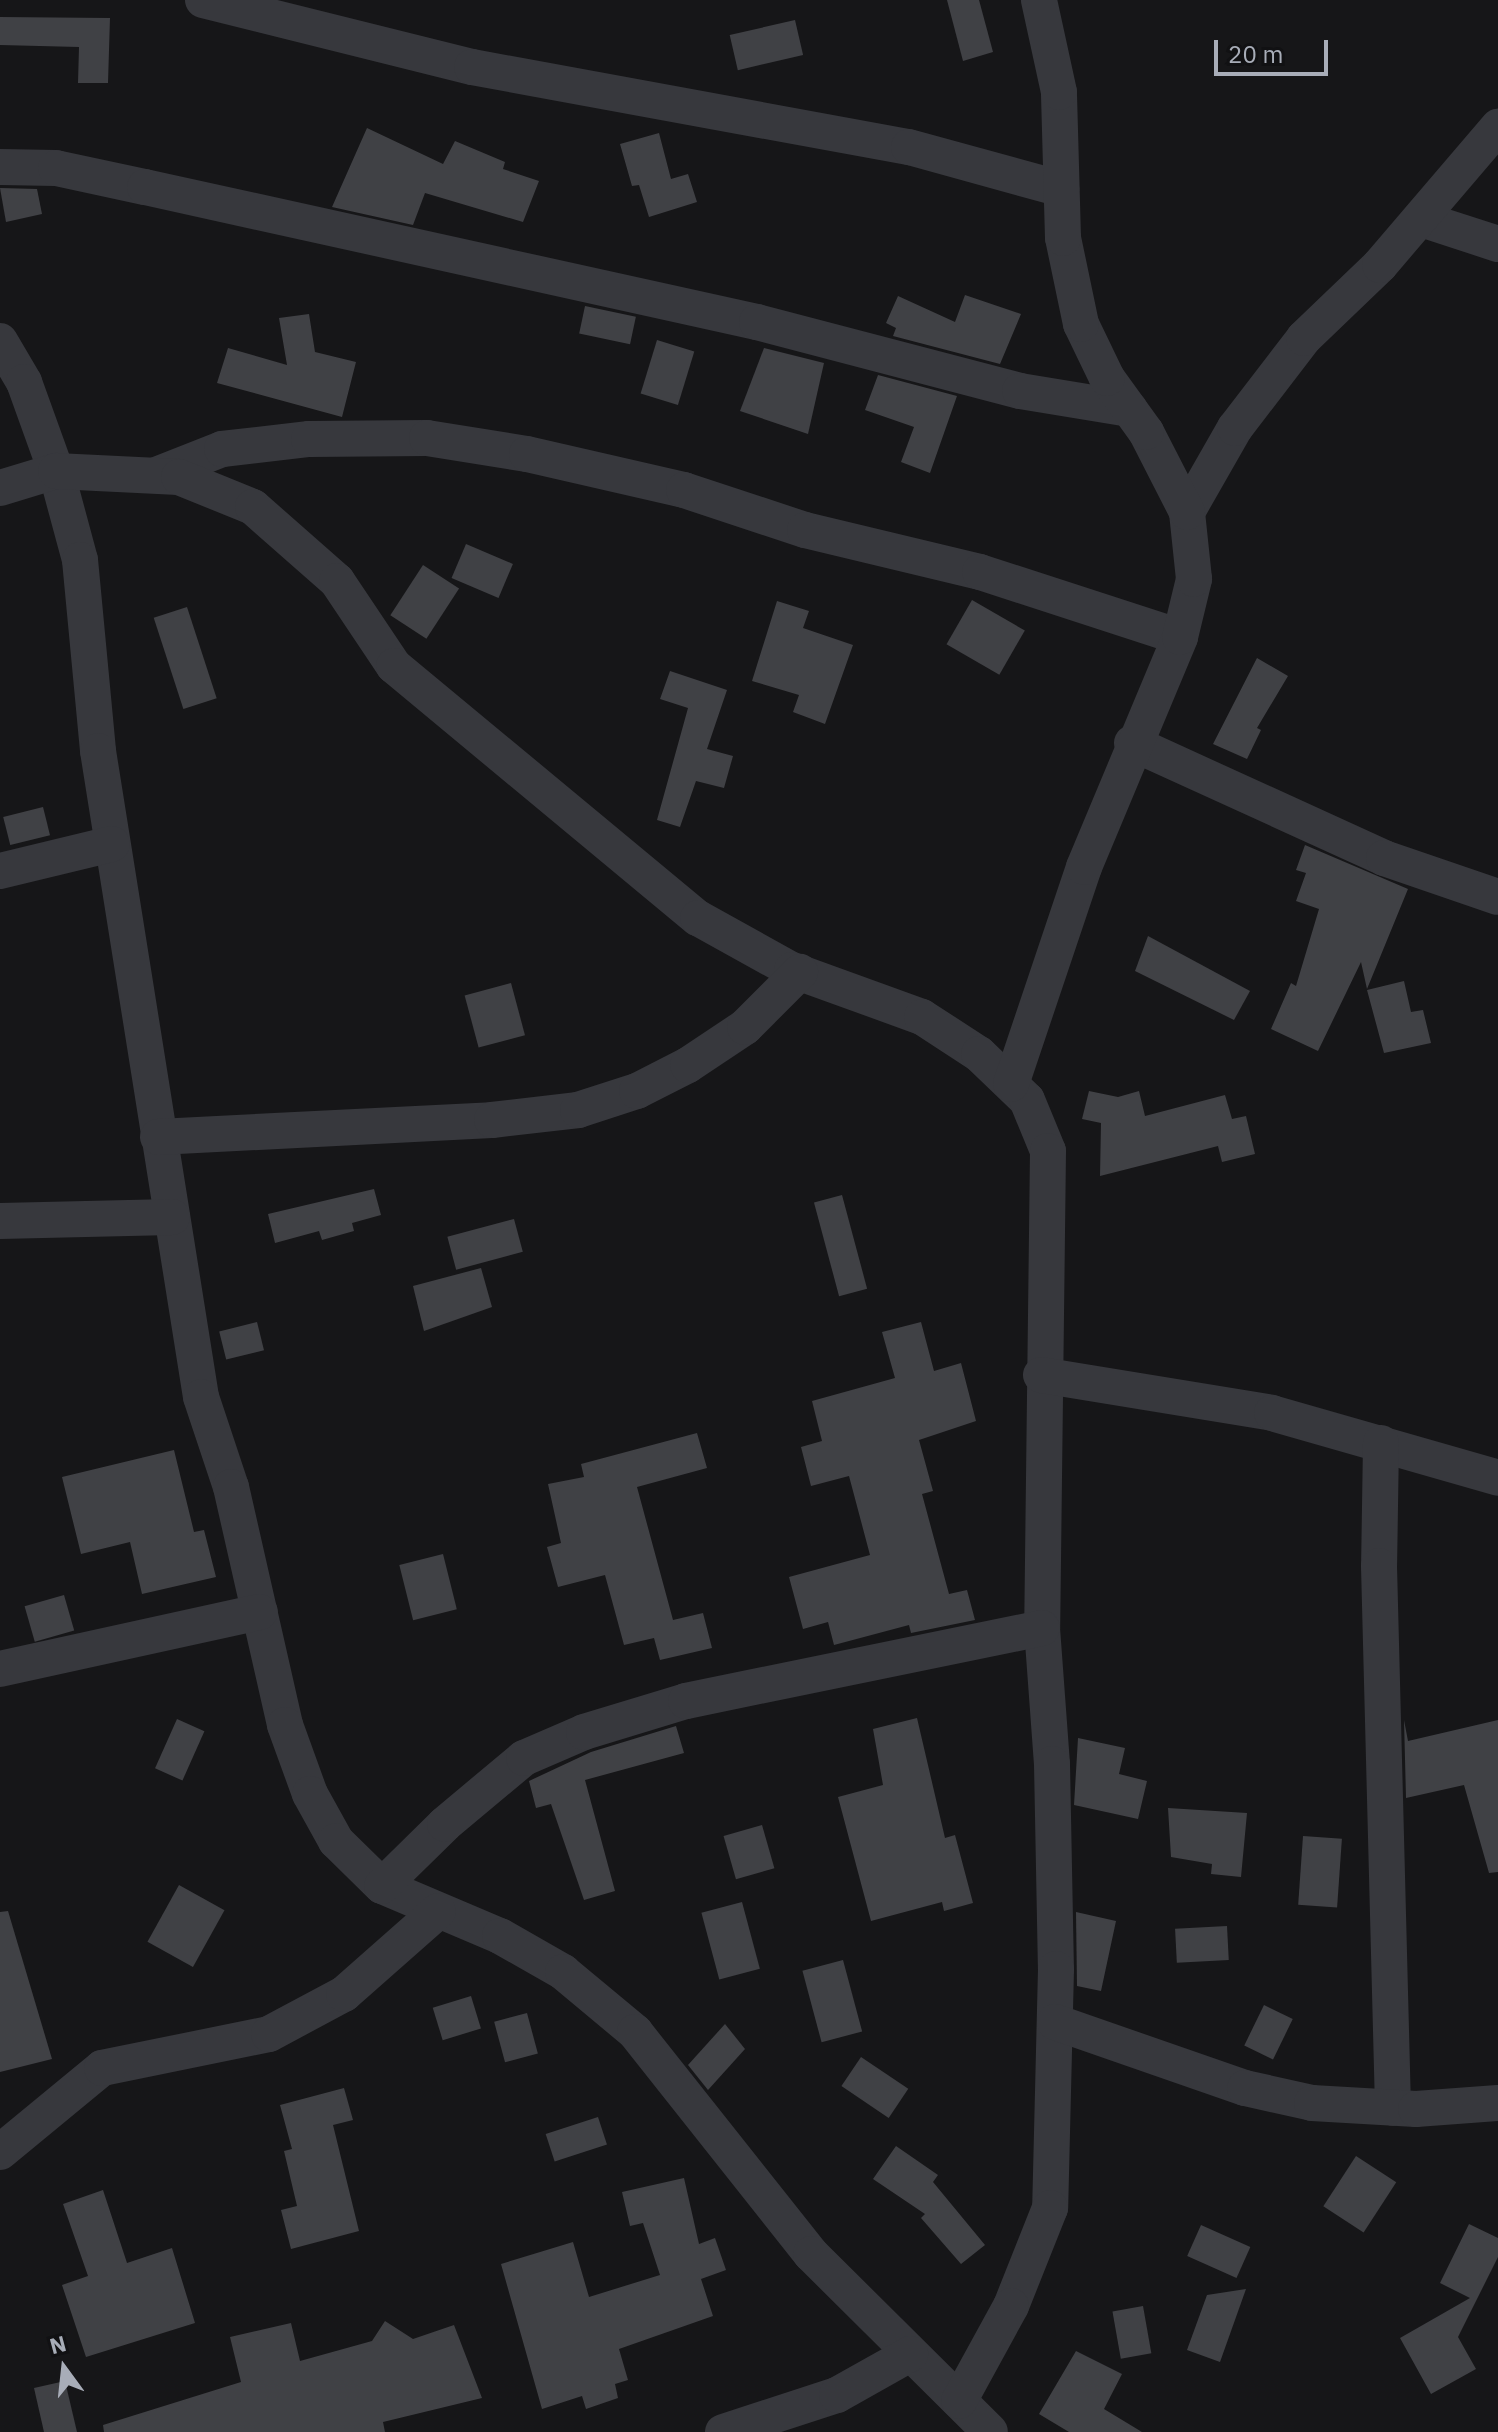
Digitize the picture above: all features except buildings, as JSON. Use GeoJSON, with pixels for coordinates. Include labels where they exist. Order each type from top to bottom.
{"type":"FeatureCollection","features":[{"type":"Feature","properties":{"kind":"street"},"geometry":{"type":"LineString","coordinates":[[203,0],[472,67],[909,147],[1061,189]]}},
{"type":"Feature","properties":{"kind":"street"},"geometry":{"type":"LineString","coordinates":[[1011,1084],[1084,867],[1132,743],[1180,637],[1194,579],[1187,512],[1130,409],[1107,378],[1081,324],[1063,238],[1059,92],[1039,0]]}},
{"type":"Feature","properties":{"kind":"street"},"geometry":{"type":"LineString","coordinates":[[1187,512],[1235,428],[1304,338],[1421,219],[1498,127]]}},
{"type":"Feature","properties":{"kind":"street"},"geometry":{"type":"LineString","coordinates":[[0,167],[56,168],[742,319],[1020,391],[1130,409]]}},
{"type":"Feature","properties":{"kind":"street"},"geometry":{"type":"LineString","coordinates":[[1421,219],[1498,244]]}},
{"type":"Feature","properties":{"kind":"street"},"geometry":{"type":"LineString","coordinates":[[0,341],[24,382],[56,471],[80,560],[112,844],[201,1397],[231,1487],[285,1725],[310,1794],[336,1841],[382,1886],[500,1936],[563,1972],[635,2032],[811,2254],[990,2432]]}},
{"type":"Feature","properties":{"kind":"street"},"geometry":{"type":"LineString","coordinates":[[154,475],[222,449],[309,439],[427,438],[527,454],[684,490],[805,530],[980,572],[1180,637]]}},
{"type":"Feature","properties":{"kind":"street"},"geometry":{"type":"LineString","coordinates":[[0,488],[56,471],[154,475],[179,477],[253,507],[337,581],[394,666],[457,723],[525,771],[698,918],[800,972],[922,1017],[979,1054],[1027,1100],[1048,1151],[1041,1375],[1042,1628],[1052,1764],[1055,2022],[1050,2208],[1011,2306],[959,2401]]}},
{"type":"Feature","properties":{"kind":"street"},"geometry":{"type":"LineString","coordinates":[[1132,743],[1384,858],[1498,897]]}},
{"type":"Feature","properties":{"kind":"street"},"geometry":{"type":"LineString","coordinates":[[0,871],[112,844]]}},
{"type":"Feature","properties":{"kind":"street"},"geometry":{"type":"LineString","coordinates":[[158,1137],[492,1120],[578,1110],[637,1091],[688,1065],[745,1027],[800,972]]}},
{"type":"Feature","properties":{"kind":"street"},"geometry":{"type":"LineString","coordinates":[[0,1221],[172,1217]]}},
{"type":"Feature","properties":{"kind":"street"},"geometry":{"type":"LineString","coordinates":[[1041,1375],[1272,1413],[1498,1478]]}},
{"type":"Feature","properties":{"kind":"street"},"geometry":{"type":"LineString","coordinates":[[1381,1443],[1379,1566],[1393,2108]]}},
{"type":"Feature","properties":{"kind":"street"},"geometry":{"type":"LineString","coordinates":[[0,1669],[260,1612]]}},
{"type":"Feature","properties":{"kind":"street"},"geometry":{"type":"LineString","coordinates":[[382,1886],[445,1824],[524,1758],[584,1732],[686,1701],[1042,1628]]}},
{"type":"Feature","properties":{"kind":"street"},"geometry":{"type":"LineString","coordinates":[[0,2152],[102,2068],[269,2034],[344,1994],[438,1911]]}},
{"type":"Feature","properties":{"kind":"street"},"geometry":{"type":"LineString","coordinates":[[1055,2022],[1245,2088],[1312,2103],[1393,2108],[1498,2103]]}},
{"type":"Feature","properties":{"kind":"street"},"geometry":{"type":"LineString","coordinates":[[728,2431],[837,2395],[910,2354]]}}]}
